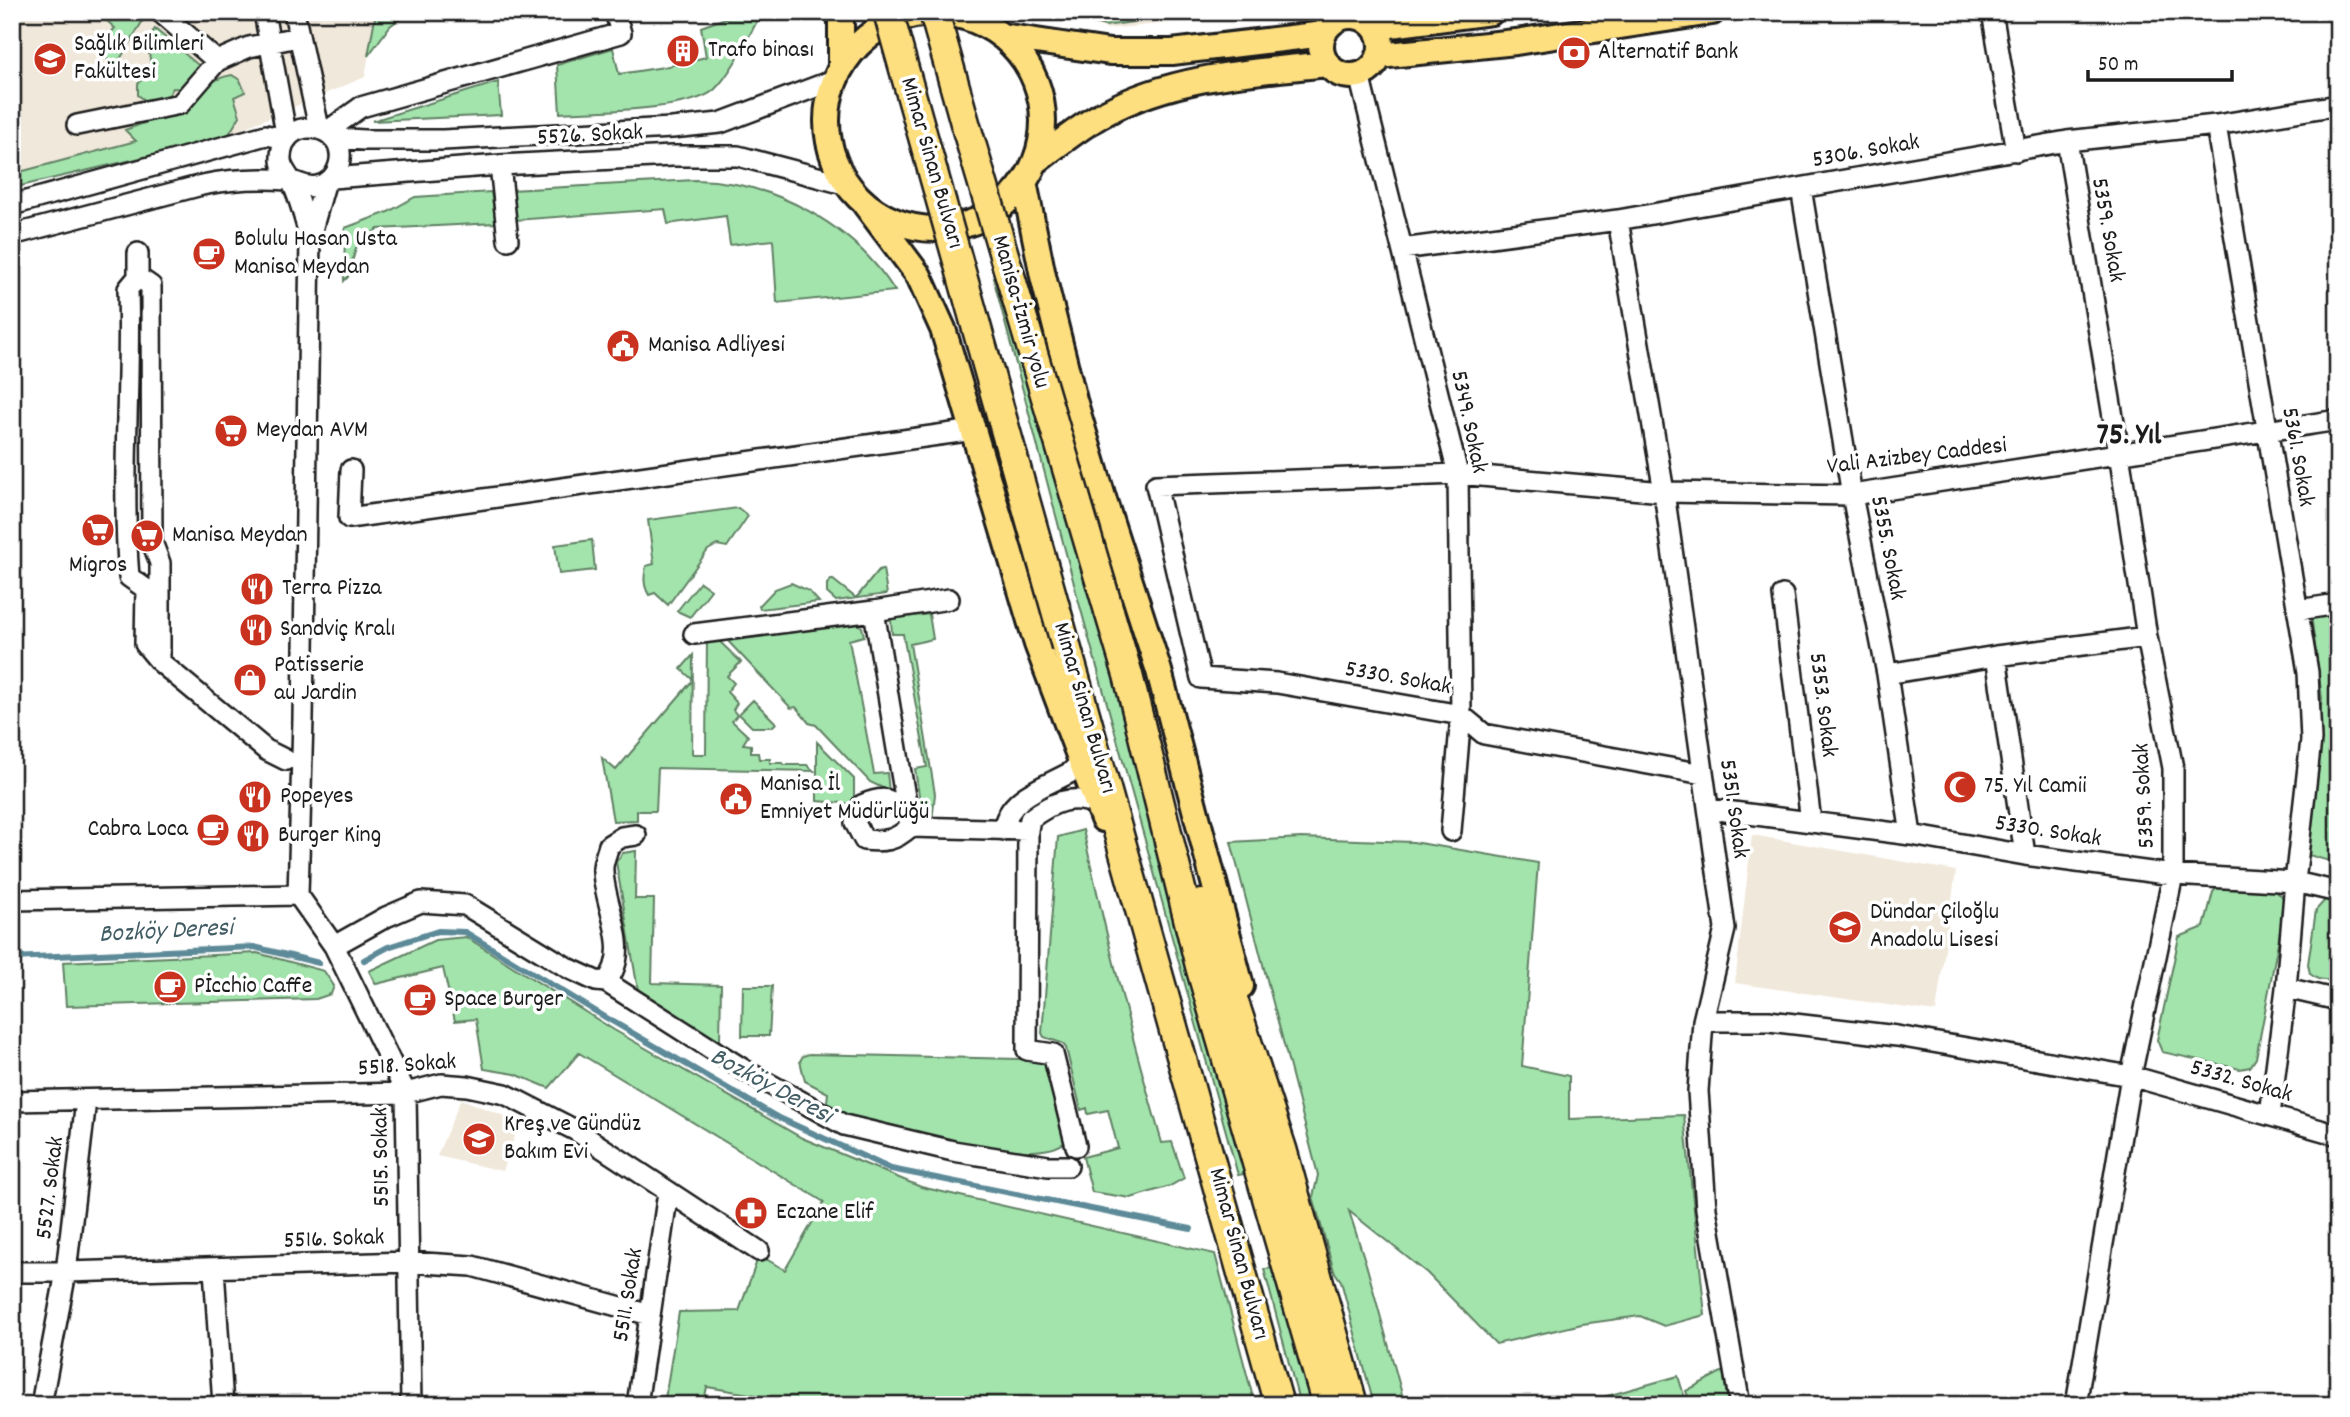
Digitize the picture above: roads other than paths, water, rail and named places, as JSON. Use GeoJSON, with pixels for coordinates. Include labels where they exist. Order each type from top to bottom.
{"type":"FeatureCollection","features":[{"type":"Feature","properties":{"kind":"highway","name":"Mimar Sinan Bulvarı"},"geometry":{"type":"LineString","coordinates":[[888,12],[1279,1405]]}},
{"type":"Feature","properties":{"kind":"highway","name":"Manisa-İzmir yolu"},"geometry":{"type":"LineString","coordinates":[[934,12],[1109,611]]}},
{"type":"Feature","properties":{"kind":"highway","name":"Mimar Sinan Bulvarı"},"geometry":{"type":"LineString","coordinates":[[1109,611],[1128,675],[1200,966],[1327,1405]]}},
{"type":"Feature","properties":{"kind":"highway"},"geometry":{"type":"LineString","coordinates":[[1128,675],[1282,1149],[1353,1405]]}},
{"type":"Feature","properties":{"kind":"main road"},"geometry":{"type":"LineString","coordinates":[[841,12],[838,74],[827,119],[830,148],[848,185],[919,276],[943,329],[1037,644],[1161,985]]}},
{"type":"Feature","properties":{"kind":"main road"},"geometry":{"type":"LineString","coordinates":[[1375,27],[1491,12]]}},
{"type":"Feature","properties":{"kind":"main road"},"geometry":{"type":"LineString","coordinates":[[1379,56],[1516,42],[1712,12]]}},
{"type":"Feature","properties":{"kind":"main road"},"geometry":{"type":"LineString","coordinates":[[838,74],[864,40],[888,24],[917,14],[947,13],[988,25],[1110,52],[1159,52],[1324,34]]}},
{"type":"Feature","properties":{"kind":"main road"},"geometry":{"type":"LineString","coordinates":[[1347,14],[1358,16],[1375,27],[1381,46],[1379,56],[1368,71],[1359,75],[1342,74],[1328,64],[1321,44],[1324,34],[1338,19],[1347,14]]}},
{"type":"Feature","properties":{"kind":"main road"},"geometry":{"type":"LineString","coordinates":[[865,204],[894,222],[927,230],[961,227],[992,214],[1018,192],[1042,140],[1040,93],[1018,52],[988,25]]}},
{"type":"Feature","properties":{"kind":"main road"},"geometry":{"type":"LineString","coordinates":[[1029,172],[1076,131],[1141,95],[1183,82],[1328,64]]}},
{"type":"Feature","properties":{"kind":"main road"},"geometry":{"type":"LineString","coordinates":[[1029,172],[1043,276],[1074,400],[1159,671],[1282,1149]]}},
{"type":"Feature","properties":{"kind":"street"},"geometry":{"type":"LineString","coordinates":[[160,12],[217,61]]}},
{"type":"Feature","properties":{"kind":"street"},"geometry":{"type":"LineString","coordinates":[[264,12],[287,139],[281,165],[291,181],[310,237]]}},
{"type":"Feature","properties":{"kind":"street"},"geometry":{"type":"LineString","coordinates":[[12,900],[101,890],[298,895],[310,237],[328,181],[340,163],[338,145],[326,133],[298,37],[294,12]]}},
{"type":"Feature","properties":{"kind":"street"},"geometry":{"type":"LineString","coordinates":[[12,205],[267,135],[287,139],[301,129],[326,133],[361,107],[621,33],[615,12]]}},
{"type":"Feature","properties":{"kind":"street"},"geometry":{"type":"LineString","coordinates":[[1992,12],[2016,151]]}},
{"type":"Feature","properties":{"kind":"street"},"geometry":{"type":"LineString","coordinates":[[77,125],[180,104],[217,61],[249,47],[298,37]]}},
{"type":"Feature","properties":{"kind":"street","name":"5526. Sokak"},"geometry":{"type":"LineString","coordinates":[[326,133],[364,140],[443,140],[696,126],[720,123],[838,74]]}},
{"type":"Feature","properties":{"kind":"street","name":"5349. Sokak"},"geometry":{"type":"LineString","coordinates":[[1359,75],[1458,474],[1461,715],[1451,831]]}},
{"type":"Feature","properties":{"kind":"street","name":"5306. Sokak"},"geometry":{"type":"LineString","coordinates":[[1402,249],[1618,220],[2067,141],[2217,125],[2338,105]]}},
{"type":"Feature","properties":{"kind":"street","name":"5361. Sokak"},"geometry":{"type":"LineString","coordinates":[[2217,125],[2308,672],[2311,740],[2286,988],[2270,1115]]}},
{"type":"Feature","properties":{"kind":"street","name":"5359. Sokak"},"geometry":{"type":"LineString","coordinates":[[2067,141],[2147,637],[2173,768],[2174,875],[2131,1076],[2076,1405]]}},
{"type":"Feature","properties":{"kind":"street","name":"5526. Sokak"},"geometry":{"type":"LineString","coordinates":[[328,181],[500,165],[672,156],[738,156],[848,185]]}},
{"type":"Feature","properties":{"kind":"street"},"geometry":{"type":"LineString","coordinates":[[500,165],[508,240]]}},
{"type":"Feature","properties":{"kind":"street"},"geometry":{"type":"LineString","coordinates":[[12,235],[234,179],[291,181],[307,187],[328,181]]}},
{"type":"Feature","properties":{"kind":"street","name":"5355. Sokak"},"geometry":{"type":"LineString","coordinates":[[1801,188],[1852,495],[1887,674],[1911,835]]}},
{"type":"Feature","properties":{"kind":"street","name":"5351. Sokak"},"geometry":{"type":"LineString","coordinates":[[1618,220],[1664,492],[1725,929],[1703,1021],[1698,1091],[1706,1209],[1740,1405]]}},
{"type":"Feature","properties":{"kind":"street"},"geometry":{"type":"LineString","coordinates":[[138,253],[138,277],[128,289],[125,527],[129,578],[146,589],[145,644],[160,662],[266,750],[285,760]]}},
{"type":"Feature","properties":{"kind":"street"},"geometry":{"type":"LineString","coordinates":[[138,277],[151,286],[152,542],[160,563],[160,662]]}},
{"type":"Feature","properties":{"kind":"street","name":"Vali Azizbey Caddesi"},"geometry":{"type":"LineString","coordinates":[[1201,678],[1156,485],[1458,474],[1664,492],[1852,495],[2338,420]]}},
{"type":"Feature","properties":{"kind":"street"},"geometry":{"type":"LineString","coordinates":[[351,470],[349,518],[974,430]]}},
{"type":"Feature","properties":{"kind":"street","name":"5353. Sokak"},"geometry":{"type":"LineString","coordinates":[[1783,595],[1811,822]]}},
{"type":"Feature","properties":{"kind":"street"},"geometry":{"type":"LineString","coordinates":[[694,634],[949,599]]}},
{"type":"Feature","properties":{"kind":"street"},"geometry":{"type":"LineString","coordinates":[[2298,610],[2338,604]]}},
{"type":"Feature","properties":{"kind":"street"},"geometry":{"type":"LineString","coordinates":[[874,611],[909,820],[1028,830]]}},
{"type":"Feature","properties":{"kind":"street"},"geometry":{"type":"LineString","coordinates":[[1887,674],[1996,656],[2147,637]]}},
{"type":"Feature","properties":{"kind":"street"},"geometry":{"type":"LineString","coordinates":[[1996,656],[2025,855]]}},
{"type":"Feature","properties":{"kind":"street","name":"5330. Sokak"},"geometry":{"type":"LineString","coordinates":[[1201,678],[1277,683],[1461,715],[1484,734],[1703,774]]}},
{"type":"Feature","properties":{"kind":"street"},"geometry":{"type":"LineString","coordinates":[[1003,830],[1004,819],[1020,799],[1071,772],[1080,757]]}},
{"type":"Feature","properties":{"kind":"street"},"geometry":{"type":"LineString","coordinates":[[1076,1146],[1053,1054],[1027,1051],[1028,830],[1030,819],[1044,808],[1065,800],[1087,800],[1097,805]]}},
{"type":"Feature","properties":{"kind":"street","name":"5330. Sokak"},"geometry":{"type":"LineString","coordinates":[[1710,809],[1911,835],[2025,855],[2174,875],[2295,882],[2338,892]]}},
{"type":"Feature","properties":{"kind":"street"},"geometry":{"type":"LineString","coordinates":[[606,982],[615,972],[618,941],[602,870],[609,845],[622,837],[636,835]]}},
{"type":"Feature","properties":{"kind":"street","name":"5515. Sokak"},"geometry":{"type":"LineString","coordinates":[[298,895],[334,946],[405,1093],[411,1405]]}},
{"type":"Feature","properties":{"kind":"street"},"geometry":{"type":"LineString","coordinates":[[334,946],[386,917],[421,902],[466,905],[568,968],[596,981],[606,982],[746,1071],[844,1125],[953,1151],[1048,1166],[1068,1166]]}},
{"type":"Feature","properties":{"kind":"street"},"geometry":{"type":"LineString","coordinates":[[2286,988],[2338,1000]]}},
{"type":"Feature","properties":{"kind":"street","name":"5332. Sokak"},"geometry":{"type":"LineString","coordinates":[[1703,1021],[1769,1021],[1897,1036],[2131,1076],[2338,1135]]}},
{"type":"Feature","properties":{"kind":"street","name":"5518. Sokak"},"geometry":{"type":"LineString","coordinates":[[12,1101],[405,1093],[441,1084],[467,1086],[505,1094],[575,1130],[759,1251]]}},
{"type":"Feature","properties":{"kind":"street","name":"5527. Sokak"},"geometry":{"type":"LineString","coordinates":[[41,1405],[65,1272],[86,1100]]}},
{"type":"Feature","properties":{"kind":"street","name":"5511. Sokak"},"geometry":{"type":"LineString","coordinates":[[637,1405],[668,1192]]}},
{"type":"Feature","properties":{"kind":"street","name":"5516. Sokak"},"geometry":{"type":"LineString","coordinates":[[12,1272],[214,1269],[408,1262],[472,1266],[650,1315]]}},
{"type":"Feature","properties":{"kind":"street"},"geometry":{"type":"LineString","coordinates":[[214,1269],[223,1405]]}},
{"type":"Feature","properties":{"kind":"waterway","name":"Bozköy Deresi"},"geometry":{"type":"LineString","coordinates":[[364,960],[388,947],[438,931],[465,932],[775,1116],[891,1169],[1191,1229]]}},
{"type":"Feature","properties":{"kind":"waterway","name":"Bozköy Deresi"},"geometry":{"type":"LineString","coordinates":[[12,958],[254,947],[319,963]]}},
{"type":"Feature","properties":{"kind":"place","name":"Trafo binası"},"geometry":{"type":"Point","coordinates":[683,51]}},
{"type":"Feature","properties":{"kind":"place","name":"Alternatif Bank"},"geometry":{"type":"Point","coordinates":[1574,53]}},
{"type":"Feature","properties":{"kind":"place","name":"Sağlık Bilimleri Fakültesi"},"geometry":{"type":"Point","coordinates":[50,59]}},
{"type":"Feature","properties":{"kind":"place","name":"Bolulu Hasan Usta Manisa Meydan"},"geometry":{"type":"Point","coordinates":[209,254]}},
{"type":"Feature","properties":{"kind":"place","name":"Manisa Adliyesi"},"geometry":{"type":"Point","coordinates":[623,346]}},
{"type":"Feature","properties":{"kind":"place","name":"Meydan AVM"},"geometry":{"type":"Point","coordinates":[231,431]}},
{"type":"Feature","properties":{"kind":"place","name":"Migros"},"geometry":{"type":"Point","coordinates":[98,530]}},
{"type":"Feature","properties":{"kind":"place","name":"Manisa Meydan"},"geometry":{"type":"Point","coordinates":[147,536]}},
{"type":"Feature","properties":{"kind":"place","name":"Terra Pizza"},"geometry":{"type":"Point","coordinates":[257,589]}},
{"type":"Feature","properties":{"kind":"place","name":"Sandviç Kralı"},"geometry":{"type":"Point","coordinates":[256,630]}},
{"type":"Feature","properties":{"kind":"place","name":"Patisserie au Jardin"},"geometry":{"type":"Point","coordinates":[250,680]}},
{"type":"Feature","properties":{"kind":"place","name":"75. Yıl Camii"},"geometry":{"type":"Point","coordinates":[1960,787]}},
{"type":"Feature","properties":{"kind":"place","name":"Popeyes"},"geometry":{"type":"Point","coordinates":[255,797]}},
{"type":"Feature","properties":{"kind":"place","name":"Manisa İl Emniyet Müdürlüğü"},"geometry":{"type":"Point","coordinates":[736,799]}},
{"type":"Feature","properties":{"kind":"place","name":"Cabra Loca"},"geometry":{"type":"Point","coordinates":[213,830]}},
{"type":"Feature","properties":{"kind":"place","name":"Burger King"},"geometry":{"type":"Point","coordinates":[253,836]}},
{"type":"Feature","properties":{"kind":"place","name":"Dündar Çiloğlu Anadolu Lisesi"},"geometry":{"type":"Point","coordinates":[1845,927]}},
{"type":"Feature","properties":{"kind":"place","name":"Pİcchio Caffe"},"geometry":{"type":"Point","coordinates":[170,987]}},
{"type":"Feature","properties":{"kind":"place","name":"Space Burger"},"geometry":{"type":"Point","coordinates":[420,1000]}},
{"type":"Feature","properties":{"kind":"place","name":"Kreş ve Gündüz Bakım Evi"},"geometry":{"type":"Point","coordinates":[479,1139]}},
{"type":"Feature","properties":{"kind":"place","name":"Eczane Elif"},"geometry":{"type":"Point","coordinates":[751,1213]}},
{"type":"Feature","properties":{"kind":"district","name":"75. Yıl"},"geometry":{"type":"Point","coordinates":[2129,437]}}]}
